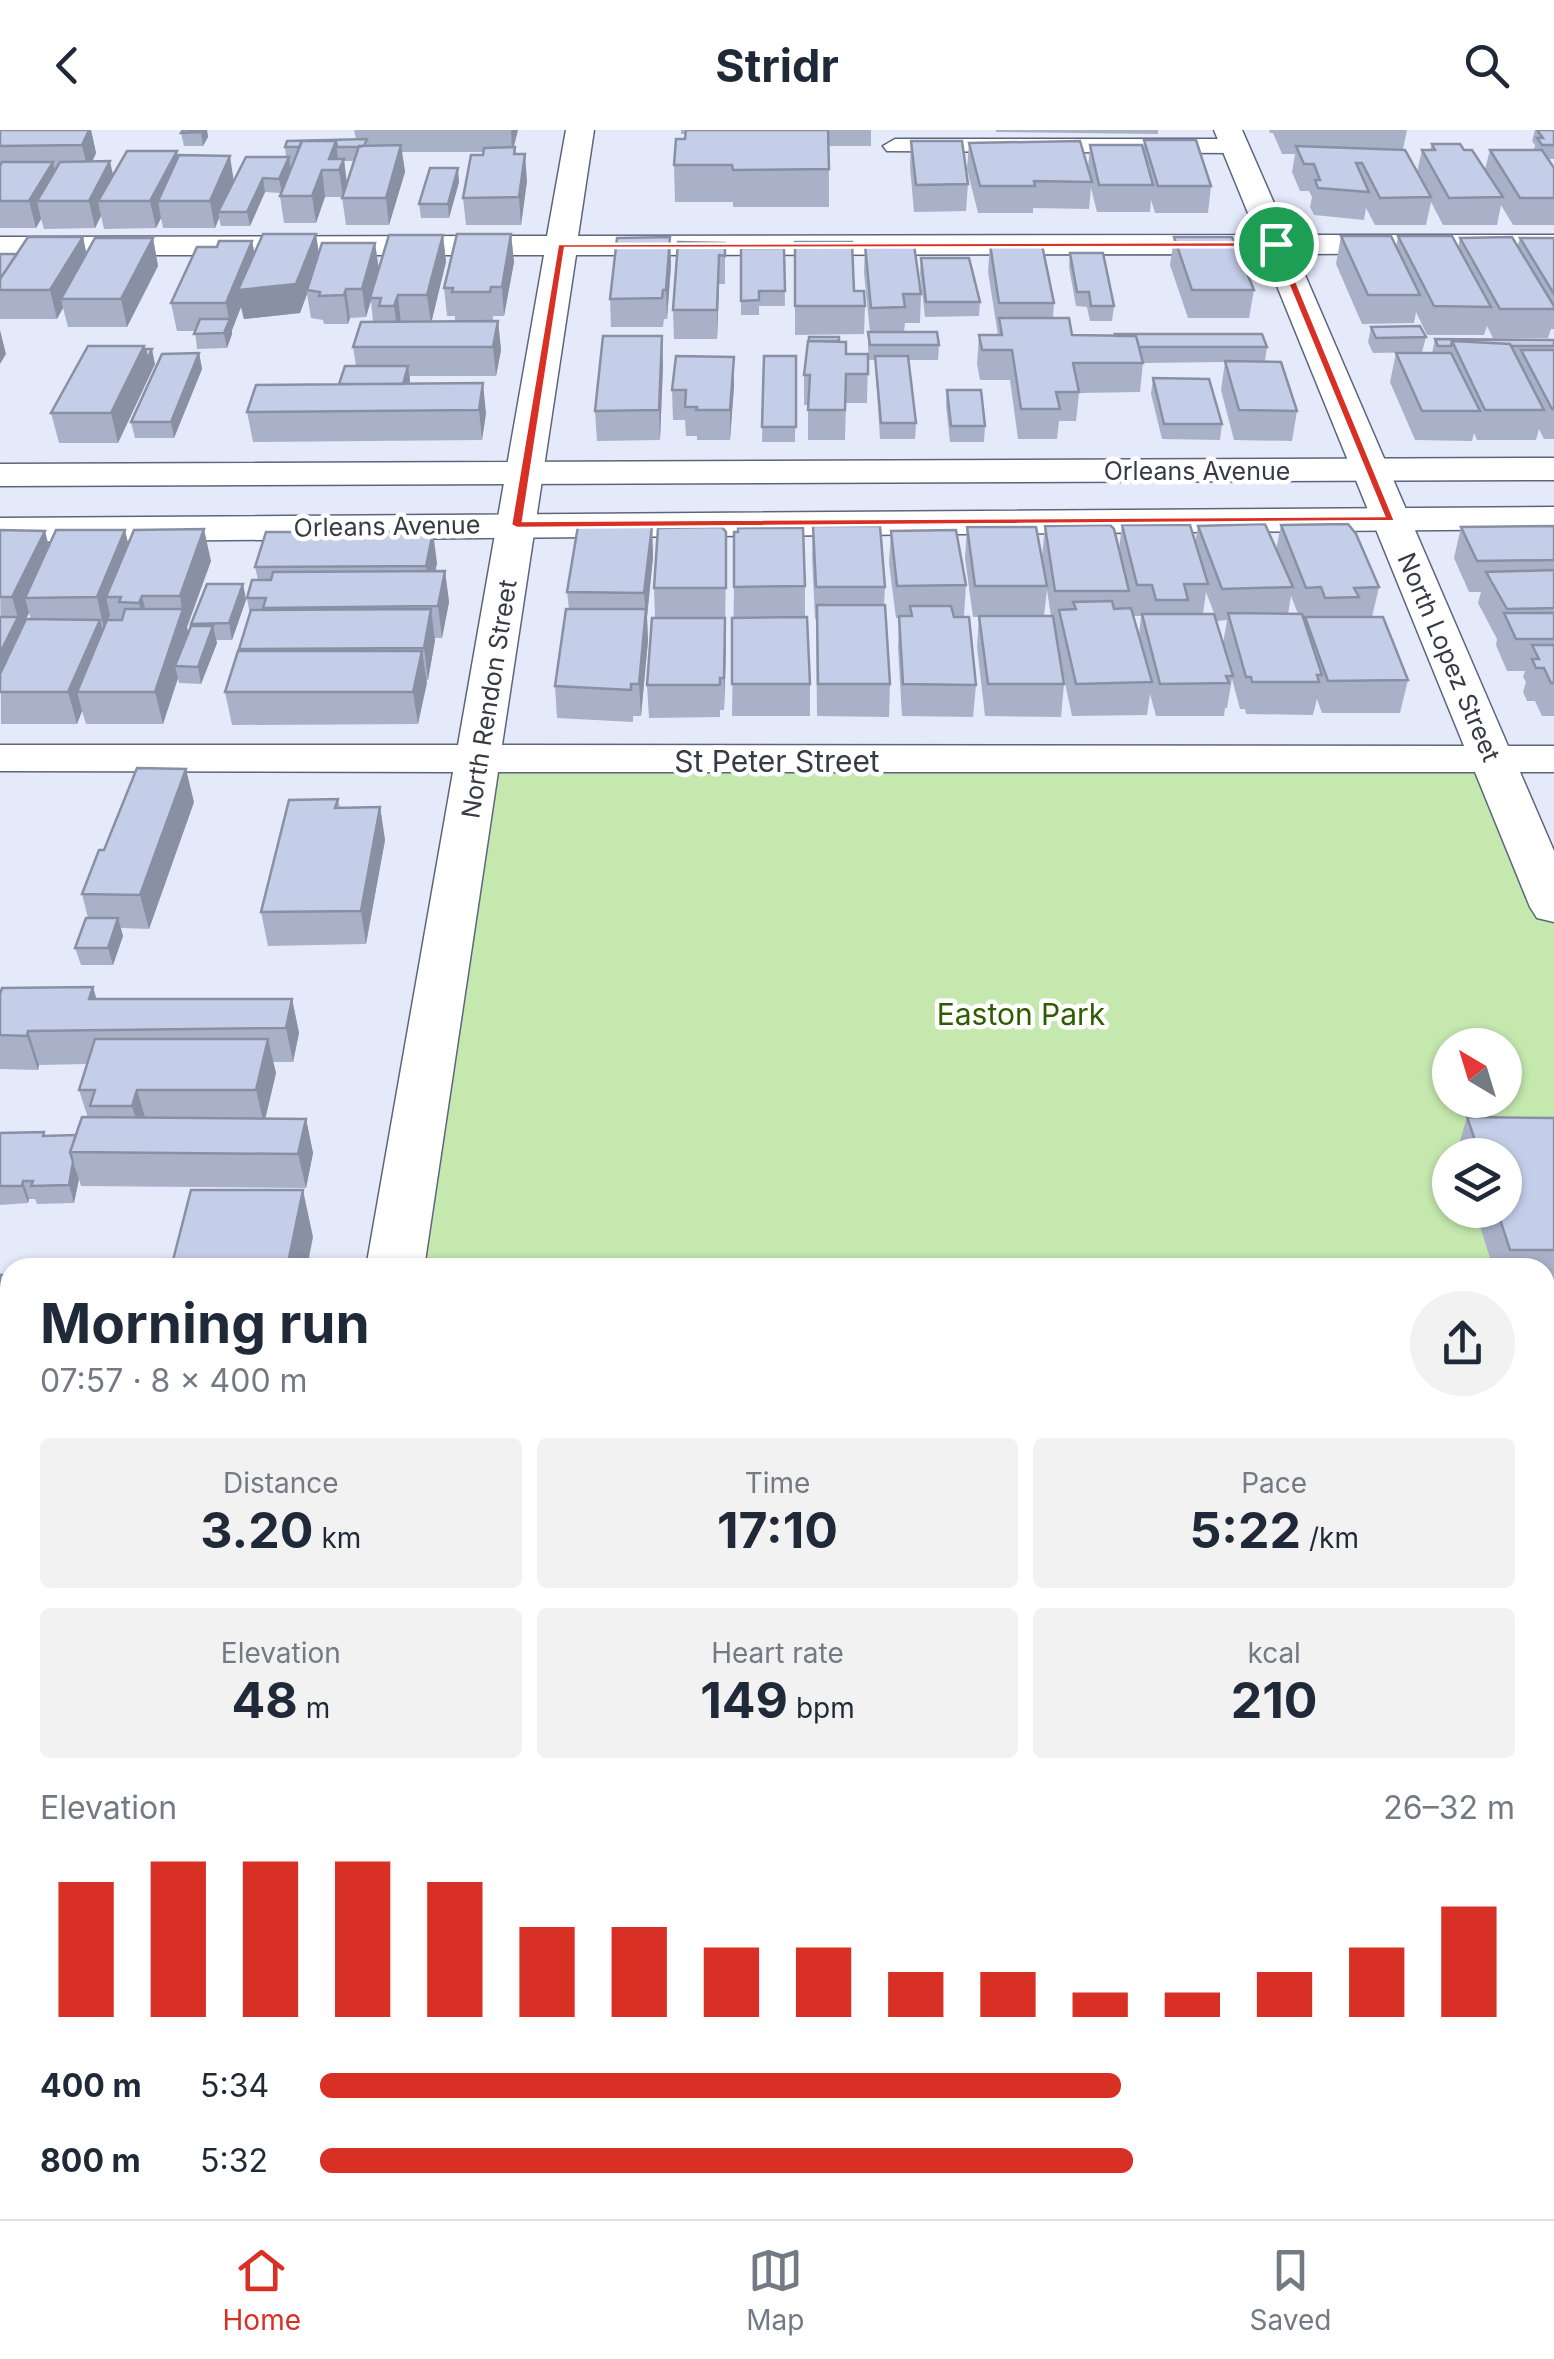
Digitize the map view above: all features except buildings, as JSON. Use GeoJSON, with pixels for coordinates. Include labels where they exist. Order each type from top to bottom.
{"type":"FeatureCollection","features":[{"type":"Feature","properties":{"kind":"street","name":"North Rendon Street"},"geometry":{"type":"LineString","coordinates":[[397,1258],[580,130]]}},
{"type":"Feature","properties":{"kind":"street","name":"North Lopez Street"},"geometry":{"type":"LineString","coordinates":[[1232,138],[1554,907]]}},
{"type":"Feature","properties":{"kind":"street"},"geometry":{"type":"LineString","coordinates":[[0,246],[1554,244]]}},
{"type":"Feature","properties":{"kind":"street","name":"Orleans Avenue"},"geometry":{"type":"LineString","coordinates":[[0,475],[1554,469]]}},
{"type":"Feature","properties":{"kind":"street","name":"Orleans Avenue"},"geometry":{"type":"LineString","coordinates":[[0,530],[1554,518]]}},
{"type":"Feature","properties":{"kind":"street","name":"St Peter Street"},"geometry":{"type":"LineString","coordinates":[[0,758],[1554,759]]}},
{"type":"Feature","properties":{"kind":"lane"},"geometry":{"type":"LineString","coordinates":[[896,146],[1232,138]]}},
{"type":"Feature","properties":{"kind":"green space","name":"Easton Park"},"geometry":{"type":"Polygon","coordinates":[[[1493,759],[1554,907],[1554,1258],[397,1258],[480,761],[1493,759]]]}},
{"type":"Feature","properties":{"kind":"route"},"geometry":{"type":"LineString","coordinates":[[1276,244],[1391,519],[517,525],[561,246],[1276,244]]}}]}
